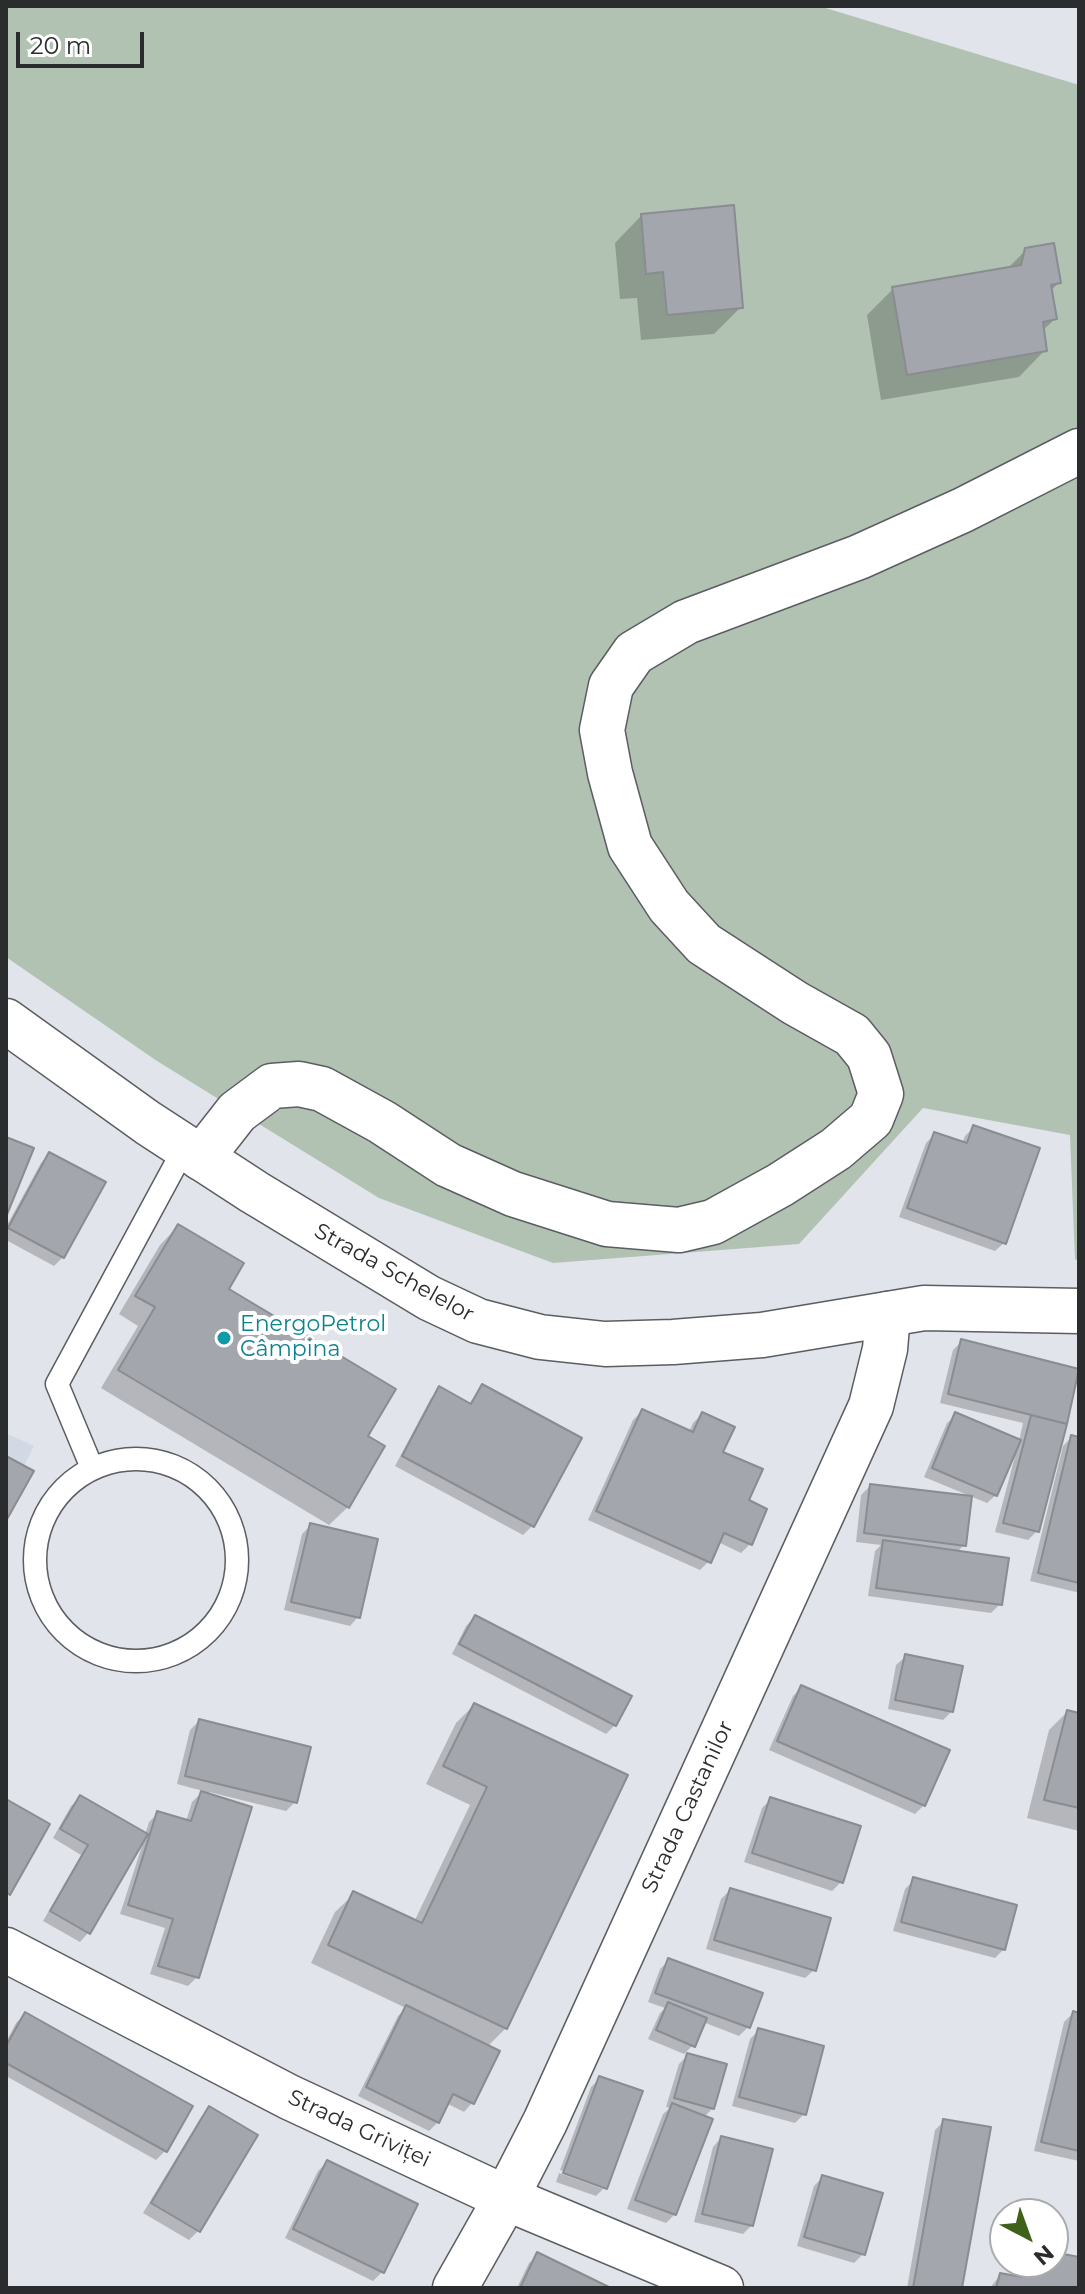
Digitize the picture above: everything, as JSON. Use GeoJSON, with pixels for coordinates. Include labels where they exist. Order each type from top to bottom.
{"type":"FeatureCollection","features":[{"type":"Feature","properties":{"kind":"street"},"geometry":{"type":"LineString","coordinates":[[193,1153],[237,1112],[272,1086],[299,1084],[322,1089],[382,1122],[448,1165],[513,1194],[607,1224],[679,1230],[713,1222],[836,1149],[871,1119],[881,1094],[869,1056],[852,1035],[795,1003],[704,944],[669,906],[630,846],[610,773],[602,730],[611,686],[634,653],[676,627],[859,557],[963,510],[1079,451]]}},
{"type":"Feature","properties":{"kind":"street","name":"Strada Schelelor"},"geometry":{"type":"LineString","coordinates":[[6,1021],[193,1153],[429,1298],[478,1321],[540,1337],[605,1344],[762,1335],[924,1308],[1079,1311]]}},
{"type":"Feature","properties":{"kind":"street","name":"Strada Castanilor"},"geometry":{"type":"LineString","coordinates":[[455,2288],[545,2122],[871,1406],[885,1349],[888,1314]]}},
{"type":"Feature","properties":{"kind":"street","name":"Strada Griviței"},"geometry":{"type":"LineString","coordinates":[[6,1950],[289,2097],[506,2198],[721,2288]]}},
{"type":"Feature","properties":{"kind":"lane"},"geometry":{"type":"LineString","coordinates":[[92,1468],[57,1384],[193,1153]]}},
{"type":"Feature","properties":{"kind":"lane"},"geometry":{"type":"LineString","coordinates":[[145,1458],[171,1465],[195,1477],[215,1495],[228,1518],[236,1542],[237,1568],[232,1593],[220,1616],[203,1635],[182,1650],[158,1659],[132,1661],[107,1657],[83,1647],[62,1629],[46,1607],[37,1582],[34,1555],[39,1528],[51,1504],[69,1484],[92,1468],[117,1460],[145,1458]]}},
{"type":"Feature","properties":{"kind":"shaded area"},"geometry":{"type":"Polygon","coordinates":[[[6,1433],[34,1446],[6,1502],[6,1433]]]}},
{"type":"Feature","properties":{"kind":"green space"},"geometry":{"type":"Polygon","coordinates":[[[6,6],[819,6],[1079,85],[1079,1259],[1075,1260],[1070,1135],[923,1108],[799,1244],[553,1263],[379,1198],[157,1061],[6,957],[6,6]]]}},
{"type":"Feature","properties":{"kind":"building"},"geometry":{"type":"Polygon","coordinates":[[[734,205],[743,308],[667,315],[663,272],[646,274],[641,214],[734,205]]]}},
{"type":"Feature","properties":{"kind":"building"},"geometry":{"type":"Polygon","coordinates":[[[1054,243],[1061,283],[1051,285],[1057,319],[1043,322],[1047,351],[907,375],[892,287],[1021,265],[1025,248],[1054,243]]]}},
{"type":"Feature","properties":{"kind":"building"},"geometry":{"type":"Polygon","coordinates":[[[973,1125],[1040,1148],[1006,1244],[907,1208],[934,1132],[967,1143],[973,1125]]]}},
{"type":"Feature","properties":{"kind":"building"},"geometry":{"type":"Polygon","coordinates":[[[6,1137],[34,1148],[6,1217],[6,1137]]]}},
{"type":"Feature","properties":{"kind":"building"},"geometry":{"type":"Polygon","coordinates":[[[49,1152],[106,1182],[64,1258],[8,1228],[49,1152]]]}},
{"type":"Feature","properties":{"kind":"building","name":"EnergoPetrol Câmpina"},"geometry":{"type":"Polygon","coordinates":[[[178,1224],[244,1263],[229,1289],[396,1389],[368,1436],[385,1446],[349,1508],[118,1370],[155,1307],[135,1296],[178,1224]]]}},
{"type":"Feature","properties":{"kind":"building"},"geometry":{"type":"Polygon","coordinates":[[[961,1339],[1079,1369],[1067,1424],[948,1394],[961,1339]]]}},
{"type":"Feature","properties":{"kind":"building"},"geometry":{"type":"Polygon","coordinates":[[[482,1384],[582,1438],[534,1527],[402,1456],[439,1386],[471,1404],[482,1384]]]}},
{"type":"Feature","properties":{"kind":"building"},"geometry":{"type":"Polygon","coordinates":[[[642,1409],[693,1432],[702,1412],[735,1427],[723,1452],[763,1469],[749,1500],[767,1509],[752,1545],[724,1533],[711,1563],[596,1511],[642,1409]]]}},
{"type":"Feature","properties":{"kind":"building"},"geometry":{"type":"Polygon","coordinates":[[[955,1412],[1021,1440],[997,1496],[932,1468],[955,1412]]]}},
{"type":"Feature","properties":{"kind":"building"},"geometry":{"type":"Polygon","coordinates":[[[1031,1415],[1067,1424],[1039,1532],[1003,1523],[1031,1415]]]}},
{"type":"Feature","properties":{"kind":"building"},"geometry":{"type":"Polygon","coordinates":[[[1071,1435],[1079,1437],[1079,1583],[1038,1573],[1071,1435]]]}},
{"type":"Feature","properties":{"kind":"building"},"geometry":{"type":"Polygon","coordinates":[[[6,1456],[34,1471],[6,1521],[6,1456]]]}},
{"type":"Feature","properties":{"kind":"building"},"geometry":{"type":"Polygon","coordinates":[[[870,1484],[972,1496],[966,1546],[864,1533],[870,1484]]]}},
{"type":"Feature","properties":{"kind":"building"},"geometry":{"type":"Polygon","coordinates":[[[310,1523],[378,1539],[360,1618],[291,1602],[310,1523]]]}},
{"type":"Feature","properties":{"kind":"building"},"geometry":{"type":"Polygon","coordinates":[[[883,1540],[1009,1558],[1002,1605],[876,1588],[883,1540]]]}},
{"type":"Feature","properties":{"kind":"building"},"geometry":{"type":"Polygon","coordinates":[[[475,1615],[632,1696],[616,1726],[459,1644],[475,1615]]]}},
{"type":"Feature","properties":{"kind":"building"},"geometry":{"type":"Polygon","coordinates":[[[905,1654],[963,1666],[953,1712],[895,1700],[905,1654]]]}},
{"type":"Feature","properties":{"kind":"building"},"geometry":{"type":"Polygon","coordinates":[[[801,1685],[950,1750],[925,1806],[777,1741],[801,1685]]]}},
{"type":"Feature","properties":{"kind":"building"},"geometry":{"type":"Polygon","coordinates":[[[474,1703],[628,1775],[507,2029],[328,1945],[353,1891],[422,1923],[487,1787],[443,1766],[474,1703]]]}},
{"type":"Feature","properties":{"kind":"building"},"geometry":{"type":"Polygon","coordinates":[[[1067,1710],[1079,1713],[1079,1808],[1044,1800],[1067,1710]]]}},
{"type":"Feature","properties":{"kind":"building"},"geometry":{"type":"Polygon","coordinates":[[[199,1719],[311,1747],[297,1803],[185,1776],[199,1719]]]}},
{"type":"Feature","properties":{"kind":"building"},"geometry":{"type":"Polygon","coordinates":[[[201,1791],[252,1807],[199,1978],[158,1966],[173,1919],[128,1905],[157,1811],[191,1821],[201,1791]]]}},
{"type":"Feature","properties":{"kind":"building"},"geometry":{"type":"Polygon","coordinates":[[[80,1795],[148,1834],[90,1934],[50,1911],[88,1845],[60,1829],[80,1795]]]}},
{"type":"Feature","properties":{"kind":"building"},"geometry":{"type":"Polygon","coordinates":[[[770,1797],[861,1826],[843,1883],[752,1853],[770,1797]]]}},
{"type":"Feature","properties":{"kind":"building"},"geometry":{"type":"Polygon","coordinates":[[[6,1799],[50,1824],[10,1895],[6,1892],[6,1799]]]}},
{"type":"Feature","properties":{"kind":"building"},"geometry":{"type":"Polygon","coordinates":[[[913,1877],[1017,1905],[1005,1950],[901,1922],[913,1877]]]}},
{"type":"Feature","properties":{"kind":"building"},"geometry":{"type":"Polygon","coordinates":[[[730,1888],[831,1918],[816,1971],[714,1940],[730,1888]]]}},
{"type":"Feature","properties":{"kind":"building"},"geometry":{"type":"Polygon","coordinates":[[[668,1958],[763,1993],[750,2028],[655,1993],[668,1958]]]}},
{"type":"Feature","properties":{"kind":"building"},"geometry":{"type":"Polygon","coordinates":[[[668,2002],[707,2018],[695,2047],[656,2030],[668,2002]]]}},
{"type":"Feature","properties":{"kind":"building"},"geometry":{"type":"Polygon","coordinates":[[[406,2005],[500,2051],[474,2104],[453,2094],[439,2123],[366,2087],[406,2005]]]}},
{"type":"Feature","properties":{"kind":"building"},"geometry":{"type":"Polygon","coordinates":[[[1073,2011],[1079,2013],[1079,2151],[1041,2142],[1073,2011]]]}},
{"type":"Feature","properties":{"kind":"building"},"geometry":{"type":"Polygon","coordinates":[[[25,2012],[193,2106],[167,2152],[6,2063],[6,2046],[25,2012]]]}},
{"type":"Feature","properties":{"kind":"building"},"geometry":{"type":"Polygon","coordinates":[[[758,2028],[824,2046],[806,2115],[739,2097],[758,2028]]]}},
{"type":"Feature","properties":{"kind":"building"},"geometry":{"type":"Polygon","coordinates":[[[687,2053],[727,2064],[714,2109],[674,2098],[687,2053]]]}},
{"type":"Feature","properties":{"kind":"building"},"geometry":{"type":"Polygon","coordinates":[[[599,2076],[643,2091],[607,2189],[563,2173],[599,2076]]]}},
{"type":"Feature","properties":{"kind":"building"},"geometry":{"type":"Polygon","coordinates":[[[672,2103],[713,2119],[676,2215],[635,2200],[672,2103]]]}},
{"type":"Feature","properties":{"kind":"building"},"geometry":{"type":"Polygon","coordinates":[[[209,2106],[258,2135],[200,2232],[151,2203],[209,2106]]]}},
{"type":"Feature","properties":{"kind":"building"},"geometry":{"type":"Polygon","coordinates":[[[943,2119],[991,2127],[962,2288],[913,2288],[943,2119]]]}},
{"type":"Feature","properties":{"kind":"building"},"geometry":{"type":"Polygon","coordinates":[[[721,2136],[773,2149],[753,2226],[702,2214],[721,2136]]]}},
{"type":"Feature","properties":{"kind":"building"},"geometry":{"type":"Polygon","coordinates":[[[327,2160],[418,2204],[384,2273],[293,2229],[327,2160]]]}},
{"type":"Feature","properties":{"kind":"building"},"geometry":{"type":"Polygon","coordinates":[[[822,2175],[883,2193],[865,2255],[804,2237],[822,2175]]]}},
{"type":"Feature","properties":{"kind":"building"},"geometry":{"type":"Polygon","coordinates":[[[537,2252],[611,2288],[520,2288],[537,2252]]]}},
{"type":"Feature","properties":{"kind":"building"},"geometry":{"type":"Polygon","coordinates":[[[1069,2255],[1079,2257],[1079,2288],[996,2288],[999,2278],[1069,2278],[1069,2255]]]}},
{"type":"Feature","properties":{"kind":"place","name":"EnergoPetrol Câmpina"},"geometry":{"type":"Point","coordinates":[224,1338]}}]}
